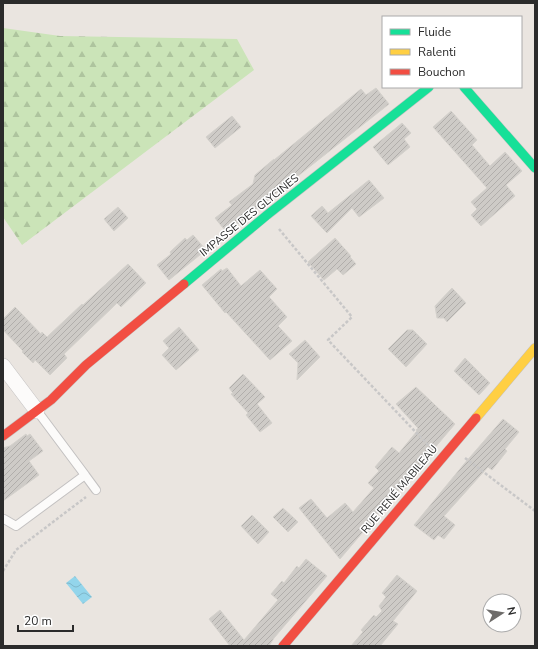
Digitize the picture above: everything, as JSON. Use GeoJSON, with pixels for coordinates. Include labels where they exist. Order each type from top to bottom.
{"type":"FeatureCollection","features":[{"type":"Feature","properties":{"kind":"street","name":"IMPASSE DES GLYCINES"},"geometry":{"type":"LineString","coordinates":[[3,436],[51,400],[86,365],[267,215],[428,88]]}},
{"type":"Feature","properties":{"kind":"street"},"geometry":{"type":"LineString","coordinates":[[465,88],[535,168]]}},
{"type":"Feature","properties":{"kind":"street","name":"RUE RENÉ MABILEAU"},"geometry":{"type":"LineString","coordinates":[[283,646],[535,348]]}},
{"type":"Feature","properties":{"kind":"street"},"geometry":{"type":"LineString","coordinates":[[3,366],[37,411]]}},
{"type":"Feature","properties":{"kind":"lane"},"geometry":{"type":"LineString","coordinates":[[37,411],[96,490]]}},
{"type":"Feature","properties":{"kind":"lane"},"geometry":{"type":"LineString","coordinates":[[4,520],[16,526],[85,476]]}},
{"type":"Feature","properties":{"kind":"path"},"geometry":{"type":"LineString","coordinates":[[267,215],[352,317],[328,340],[441,459]]}},
{"type":"Feature","properties":{"kind":"path"},"geometry":{"type":"LineString","coordinates":[[451,447],[535,511]]}},
{"type":"Feature","properties":{"kind":"path"},"geometry":{"type":"LineString","coordinates":[[3,571],[16,550],[96,490]]}},
{"type":"Feature","properties":{"kind":"green space"},"geometry":{"type":"Polygon","coordinates":[[[3,28],[60,36],[237,39],[254,70],[22,245],[3,217],[3,28]]]}},
{"type":"Feature","properties":{"kind":"water"},"geometry":{"type":"Polygon","coordinates":[[[75,576],[92,597],[83,604],[66,583],[75,576]]]}},
{"type":"Feature","properties":{"kind":"building"},"geometry":{"type":"Polygon","coordinates":[[[376,88],[389,104],[227,233],[215,218],[232,205],[229,202],[253,184],[255,175],[361,89],[366,95],[376,88]]]}},
{"type":"Feature","properties":{"kind":"building"},"geometry":{"type":"Polygon","coordinates":[[[451,111],[477,140],[472,145],[490,166],[505,152],[522,171],[506,185],[515,196],[481,226],[471,215],[477,209],[471,202],[487,188],[433,127],[451,111]]]}},
{"type":"Feature","properties":{"kind":"building"},"geometry":{"type":"Polygon","coordinates":[[[232,116],[241,127],[215,148],[206,137],[232,116]]]}},
{"type":"Feature","properties":{"kind":"building"},"geometry":{"type":"Polygon","coordinates":[[[402,123],[411,133],[404,139],[410,147],[388,165],[373,147],[402,123]]]}},
{"type":"Feature","properties":{"kind":"building"},"geometry":{"type":"Polygon","coordinates":[[[369,180],[384,198],[359,217],[352,208],[327,233],[311,216],[322,206],[328,213],[369,180]]]}},
{"type":"Feature","properties":{"kind":"building"},"geometry":{"type":"Polygon","coordinates":[[[118,207],[128,218],[114,231],[104,219],[118,207]]]}},
{"type":"Feature","properties":{"kind":"building"},"geometry":{"type":"Polygon","coordinates":[[[193,235],[206,250],[169,280],[157,265],[171,254],[170,252],[185,238],[187,240],[193,235]]]}},
{"type":"Feature","properties":{"kind":"building"},"geometry":{"type":"Polygon","coordinates":[[[335,238],[356,264],[343,275],[337,269],[324,280],[308,262],[335,238]]]}},
{"type":"Feature","properties":{"kind":"building"},"geometry":{"type":"Polygon","coordinates":[[[128,264],[146,283],[121,307],[117,303],[64,354],[67,358],[50,375],[35,360],[33,363],[3,330],[3,319],[15,307],[41,334],[42,332],[47,337],[128,264]]]}},
{"type":"Feature","properties":{"kind":"building"},"geometry":{"type":"Polygon","coordinates":[[[227,268],[241,286],[260,270],[277,289],[269,297],[287,317],[278,326],[292,341],[270,360],[226,312],[225,313],[202,285],[221,269],[222,271],[227,268]]]}},
{"type":"Feature","properties":{"kind":"building"},"geometry":{"type":"Polygon","coordinates":[[[452,288],[466,303],[447,322],[444,318],[437,318],[435,306],[452,288]]]}},
{"type":"Feature","properties":{"kind":"building"},"geometry":{"type":"Polygon","coordinates":[[[179,327],[199,350],[176,370],[162,355],[169,348],[163,341],[179,327]]]}},
{"type":"Feature","properties":{"kind":"building"},"geometry":{"type":"Polygon","coordinates":[[[407,330],[413,330],[427,344],[406,367],[388,349],[407,330]]]}},
{"type":"Feature","properties":{"kind":"building"},"geometry":{"type":"Polygon","coordinates":[[[305,340],[320,357],[297,380],[298,363],[289,354],[305,340]]]}},
{"type":"Feature","properties":{"kind":"building"},"geometry":{"type":"Polygon","coordinates":[[[465,358],[490,383],[479,395],[454,371],[465,358]]]}},
{"type":"Feature","properties":{"kind":"building"},"geometry":{"type":"Polygon","coordinates":[[[243,374],[265,397],[257,404],[272,423],[260,432],[246,415],[248,413],[231,394],[233,393],[229,388],[243,374]]]}},
{"type":"Feature","properties":{"kind":"building"},"geometry":{"type":"Polygon","coordinates":[[[416,387],[455,424],[340,559],[299,508],[311,499],[327,518],[345,503],[353,512],[374,488],[368,483],[379,471],[375,467],[392,447],[399,453],[417,431],[416,430],[418,428],[396,404],[416,387]]]}},
{"type":"Feature","properties":{"kind":"building"},"geometry":{"type":"Polygon","coordinates":[[[503,419],[519,432],[505,449],[507,451],[492,470],[488,467],[444,516],[455,525],[444,539],[438,535],[434,540],[414,525],[503,419]]]}},
{"type":"Feature","properties":{"kind":"building"},"geometry":{"type":"Polygon","coordinates":[[[26,434],[27,436],[30,434],[43,451],[29,461],[39,475],[3,501],[3,448],[10,446],[26,434]]]}},
{"type":"Feature","properties":{"kind":"building"},"geometry":{"type":"Polygon","coordinates":[[[283,508],[298,522],[288,532],[273,517],[283,508]]]}},
{"type":"Feature","properties":{"kind":"building"},"geometry":{"type":"Polygon","coordinates":[[[252,515],[269,532],[258,544],[241,526],[252,515]]]}},
{"type":"Feature","properties":{"kind":"building"},"geometry":{"type":"Polygon","coordinates":[[[306,559],[327,576],[274,638],[269,646],[230,646],[209,619],[220,610],[244,640],[278,600],[271,594],[282,581],[284,583],[297,566],[299,568],[306,559]]]}},
{"type":"Feature","properties":{"kind":"building"},"geometry":{"type":"Polygon","coordinates":[[[397,575],[417,591],[393,621],[398,624],[380,646],[351,646],[363,632],[361,630],[374,615],[376,617],[382,611],[379,606],[386,597],[382,593],[397,575]]]}},
{"type":"Feature","properties":{"kind":"traffic: fast"},"geometry":{"type":"LineString","coordinates":[[184,284],[267,215],[428,88]]}},
{"type":"Feature","properties":{"kind":"traffic: fast"},"geometry":{"type":"LineString","coordinates":[[465,88],[535,168]]}},
{"type":"Feature","properties":{"kind":"traffic: slow"},"geometry":{"type":"LineString","coordinates":[[476,418],[535,348]]}},
{"type":"Feature","properties":{"kind":"traffic: jam"},"geometry":{"type":"LineString","coordinates":[[3,436],[51,400],[86,365],[184,284]]}},
{"type":"Feature","properties":{"kind":"traffic: jam"},"geometry":{"type":"LineString","coordinates":[[283,646],[476,418]]}}]}
